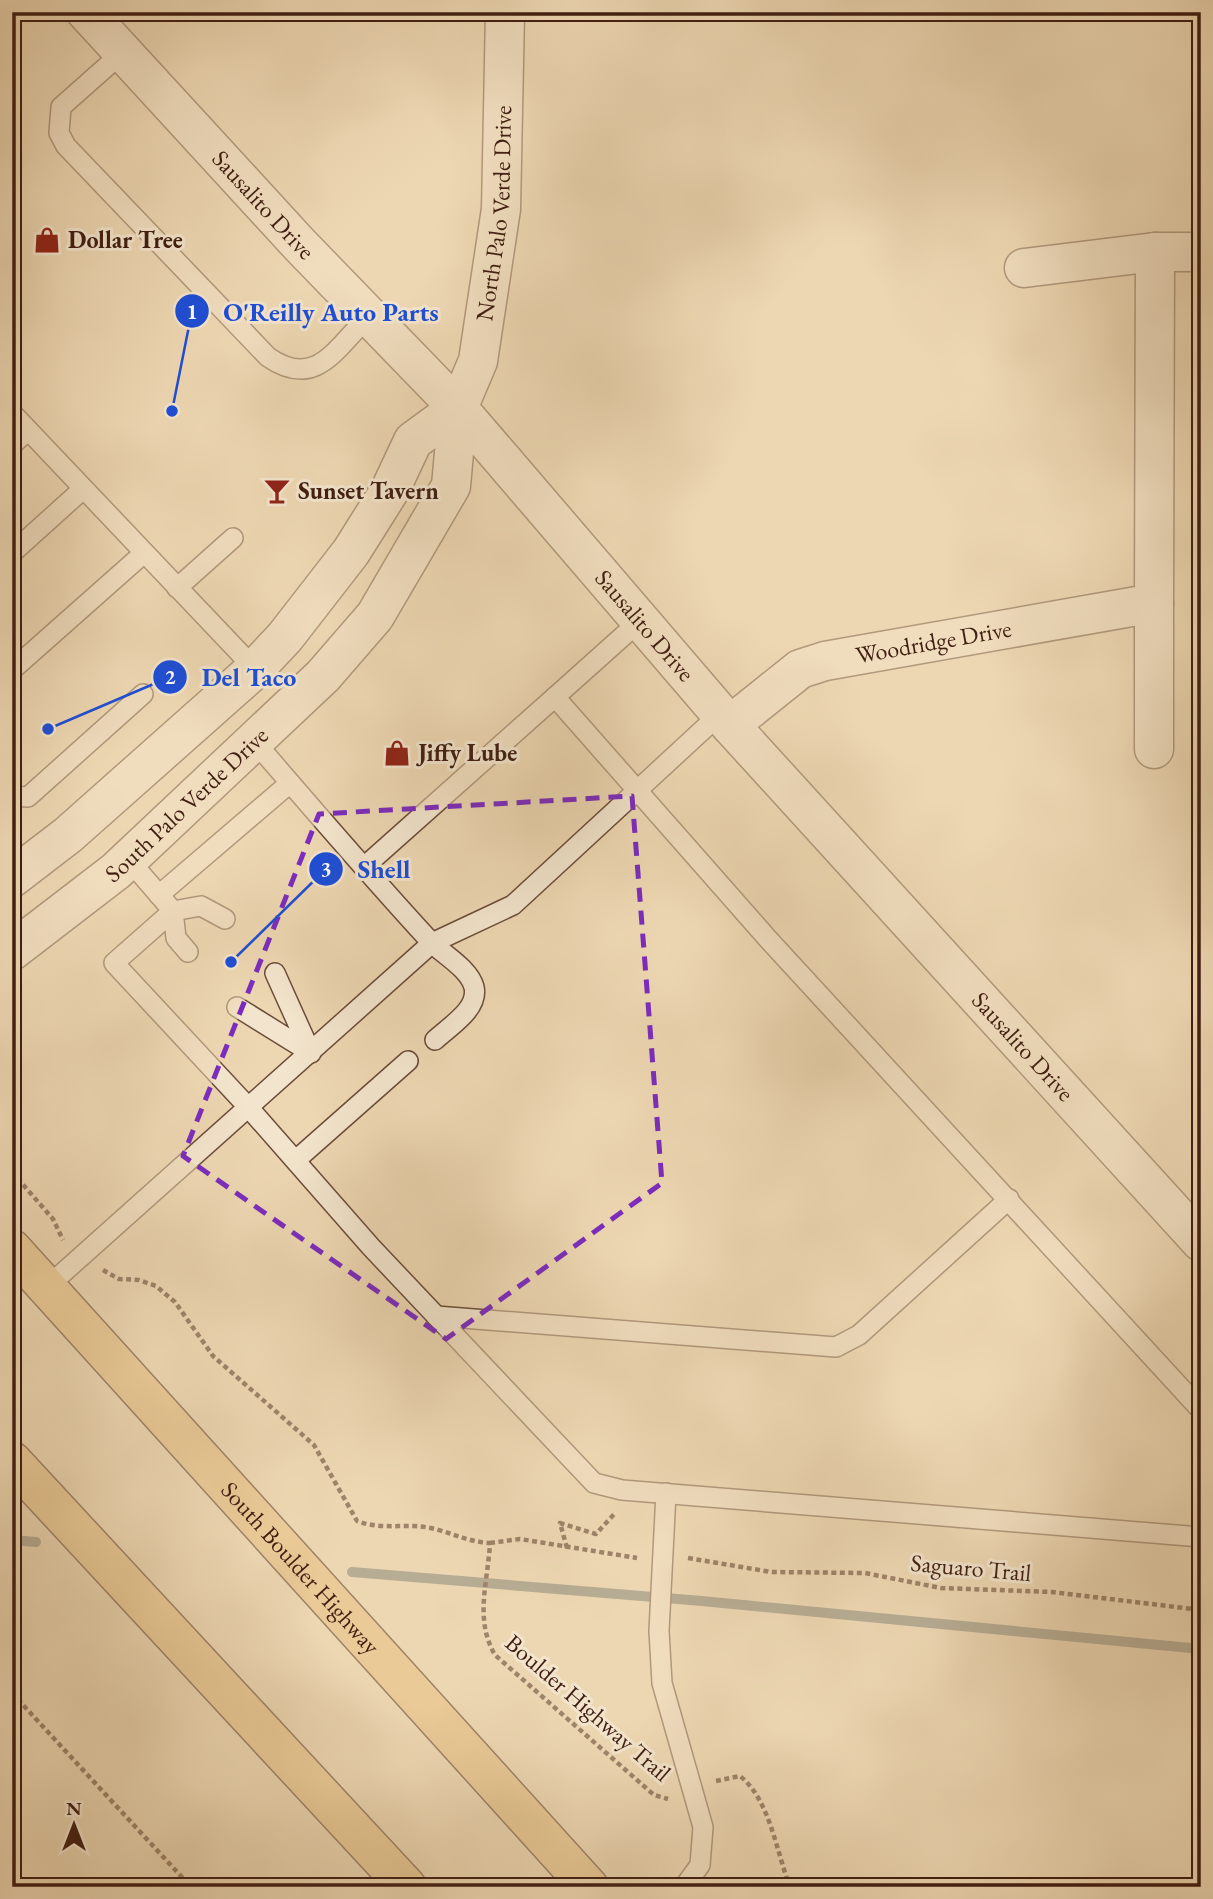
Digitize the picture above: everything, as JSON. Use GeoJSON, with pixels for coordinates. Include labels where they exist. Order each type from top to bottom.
{"type":"FeatureCollection","features":[{"type":"Feature","properties":{"kind":"main road","name":"South Boulder Highway"},"geometry":{"type":"LineString","coordinates":[[12,1249],[589,1887]]}},
{"type":"Feature","properties":{"kind":"main road"},"geometry":{"type":"LineString","coordinates":[[12,1461],[407,1887]]}},
{"type":"Feature","properties":{"kind":"street","name":"Sausalito Drive"},"geometry":{"type":"LineString","coordinates":[[86,12],[458,408],[725,720],[1197,1231]]}},
{"type":"Feature","properties":{"kind":"street","name":"North Palo Verde Drive"},"geometry":{"type":"LineString","coordinates":[[458,408],[478,361],[501,208],[505,12]]}},
{"type":"Feature","properties":{"kind":"street"},"geometry":{"type":"LineString","coordinates":[[1154,749],[1155,252]]}},
{"type":"Feature","properties":{"kind":"street"},"geometry":{"type":"LineString","coordinates":[[1024,268],[1155,252],[1201,252]]}},
{"type":"Feature","properties":{"kind":"street"},"geometry":{"type":"LineString","coordinates":[[13,876],[68,835],[255,668],[285,637],[351,552],[390,490],[413,441],[458,408]]}},
{"type":"Feature","properties":{"kind":"street","name":"South Palo Verde Drive"},"geometry":{"type":"LineString","coordinates":[[12,951],[128,859],[323,676],[376,615],[451,485],[458,408]]}},
{"type":"Feature","properties":{"kind":"street","name":"Woodridge Drive"},"geometry":{"type":"LineString","coordinates":[[725,720],[800,669],[825,661],[1154,603]]}},
{"type":"Feature","properties":{"kind":"street"},"geometry":{"type":"LineString","coordinates":[[255,668],[286,712]]}},
{"type":"Feature","properties":{"kind":"lane"},"geometry":{"type":"LineString","coordinates":[[123,52],[61,107],[60,133],[66,146],[279,365],[292,370],[315,368],[369,316]]}},
{"type":"Feature","properties":{"kind":"lane"},"geometry":{"type":"LineString","coordinates":[[12,413],[255,668]]}},
{"type":"Feature","properties":{"kind":"lane"},"geometry":{"type":"LineString","coordinates":[[12,445],[29,430]]}},
{"type":"Feature","properties":{"kind":"lane"},"geometry":{"type":"LineString","coordinates":[[15,545],[83,489]]}},
{"type":"Feature","properties":{"kind":"lane"},"geometry":{"type":"LineString","coordinates":[[177,589],[233,538]]}},
{"type":"Feature","properties":{"kind":"lane"},"geometry":{"type":"LineString","coordinates":[[12,670],[144,553]]}},
{"type":"Feature","properties":{"kind":"lane"},"geometry":{"type":"LineString","coordinates":[[364,867],[641,620]]}},
{"type":"Feature","properties":{"kind":"lane"},"geometry":{"type":"LineString","coordinates":[[12,796],[28,797],[143,694]]}},
{"type":"Feature","properties":{"kind":"lane"},"geometry":{"type":"LineString","coordinates":[[555,697],[830,1007],[1201,1410]]}},
{"type":"Feature","properties":{"kind":"lane"},"geometry":{"type":"LineString","coordinates":[[47,1287],[432,943],[513,905],[638,792],[725,720]]}},
{"type":"Feature","properties":{"kind":"lane"},"geometry":{"type":"LineString","coordinates":[[254,741],[432,943],[466,974],[474,985],[474,1000],[469,1009],[435,1040]]}},
{"type":"Feature","properties":{"kind":"lane"},"geometry":{"type":"LineString","coordinates":[[159,895],[290,783]]}},
{"type":"Feature","properties":{"kind":"lane"},"geometry":{"type":"LineString","coordinates":[[128,859],[173,911],[176,938],[188,952]]}},
{"type":"Feature","properties":{"kind":"lane"},"geometry":{"type":"LineString","coordinates":[[225,919],[201,906],[173,911],[114,962],[436,1316],[594,1483],[666,1493],[1201,1537]]}},
{"type":"Feature","properties":{"kind":"lane"},"geometry":{"type":"LineString","coordinates":[[275,973],[311,1053]]}},
{"type":"Feature","properties":{"kind":"lane"},"geometry":{"type":"LineString","coordinates":[[237,1007],[311,1053]]}},
{"type":"Feature","properties":{"kind":"lane"},"geometry":{"type":"LineString","coordinates":[[296,1160],[408,1061]]}},
{"type":"Feature","properties":{"kind":"lane"},"geometry":{"type":"LineString","coordinates":[[436,1316],[836,1347],[859,1335],[1009,1199]]}},
{"type":"Feature","properties":{"kind":"lane"},"geometry":{"type":"LineString","coordinates":[[666,1493],[659,1631],[662,1683],[703,1827],[700,1865],[684,1887]]}},
{"type":"Feature","properties":{"kind":"path"},"geometry":{"type":"LineString","coordinates":[[12,1172],[53,1219],[63,1241]]}},
{"type":"Feature","properties":{"kind":"path"},"geometry":{"type":"LineString","coordinates":[[118,1279],[139,1280],[156,1286],[176,1302],[213,1356],[314,1445],[357,1521],[372,1527],[435,1529],[475,1542],[520,1539],[631,1559]]}},
{"type":"Feature","properties":{"kind":"path"},"geometry":{"type":"LineString","coordinates":[[568,1549],[560,1523],[596,1534],[620,1508],[622,1489]]}},
{"type":"Feature","properties":{"kind":"path","name":"Boulder Highway Trail"},"geometry":{"type":"LineString","coordinates":[[490,1543],[483,1615],[484,1636],[495,1654],[653,1795],[669,1799]]}},
{"type":"Feature","properties":{"kind":"path","name":"Saguaro Trail"},"geometry":{"type":"LineString","coordinates":[[698,1559],[771,1572],[865,1573],[941,1588],[1052,1592],[1201,1610]]}},
{"type":"Feature","properties":{"kind":"path"},"geometry":{"type":"LineString","coordinates":[[12,1693],[191,1887]]}},
{"type":"Feature","properties":{"kind":"path"},"geometry":{"type":"LineString","coordinates":[[727,1777],[740,1776],[752,1785],[765,1808],[776,1852],[790,1887]]}},
{"type":"Feature","properties":{"kind":"highlighted area"},"geometry":{"type":"Polygon","coordinates":[[[632,796],[662,1183],[446,1339],[183,1156],[319,814],[632,796]]]}},
{"type":"Feature","properties":{"kind":"waterway"},"geometry":{"type":"LineString","coordinates":[[12,1540],[36,1542]]}},
{"type":"Feature","properties":{"kind":"waterway"},"geometry":{"type":"LineString","coordinates":[[352,1572],[702,1601],[1201,1649]]}},
{"type":"Feature","properties":{"kind":"place","name":"Dollar Tree"},"geometry":{"type":"Point","coordinates":[47,240]}},
{"type":"Feature","properties":{"kind":"place","name":"O'Reilly Auto Parts"},"geometry":{"type":"Point","coordinates":[172,411]}},
{"type":"Feature","properties":{"kind":"place","name":"Sunset Tavern"},"geometry":{"type":"Point","coordinates":[277,491]}},
{"type":"Feature","properties":{"kind":"place","name":"Del Taco"},"geometry":{"type":"Point","coordinates":[48,729]}},
{"type":"Feature","properties":{"kind":"place","name":"Jiffy Lube"},"geometry":{"type":"Point","coordinates":[397,753]}},
{"type":"Feature","properties":{"kind":"place","name":"Shell"},"geometry":{"type":"Point","coordinates":[231,962]}}]}
